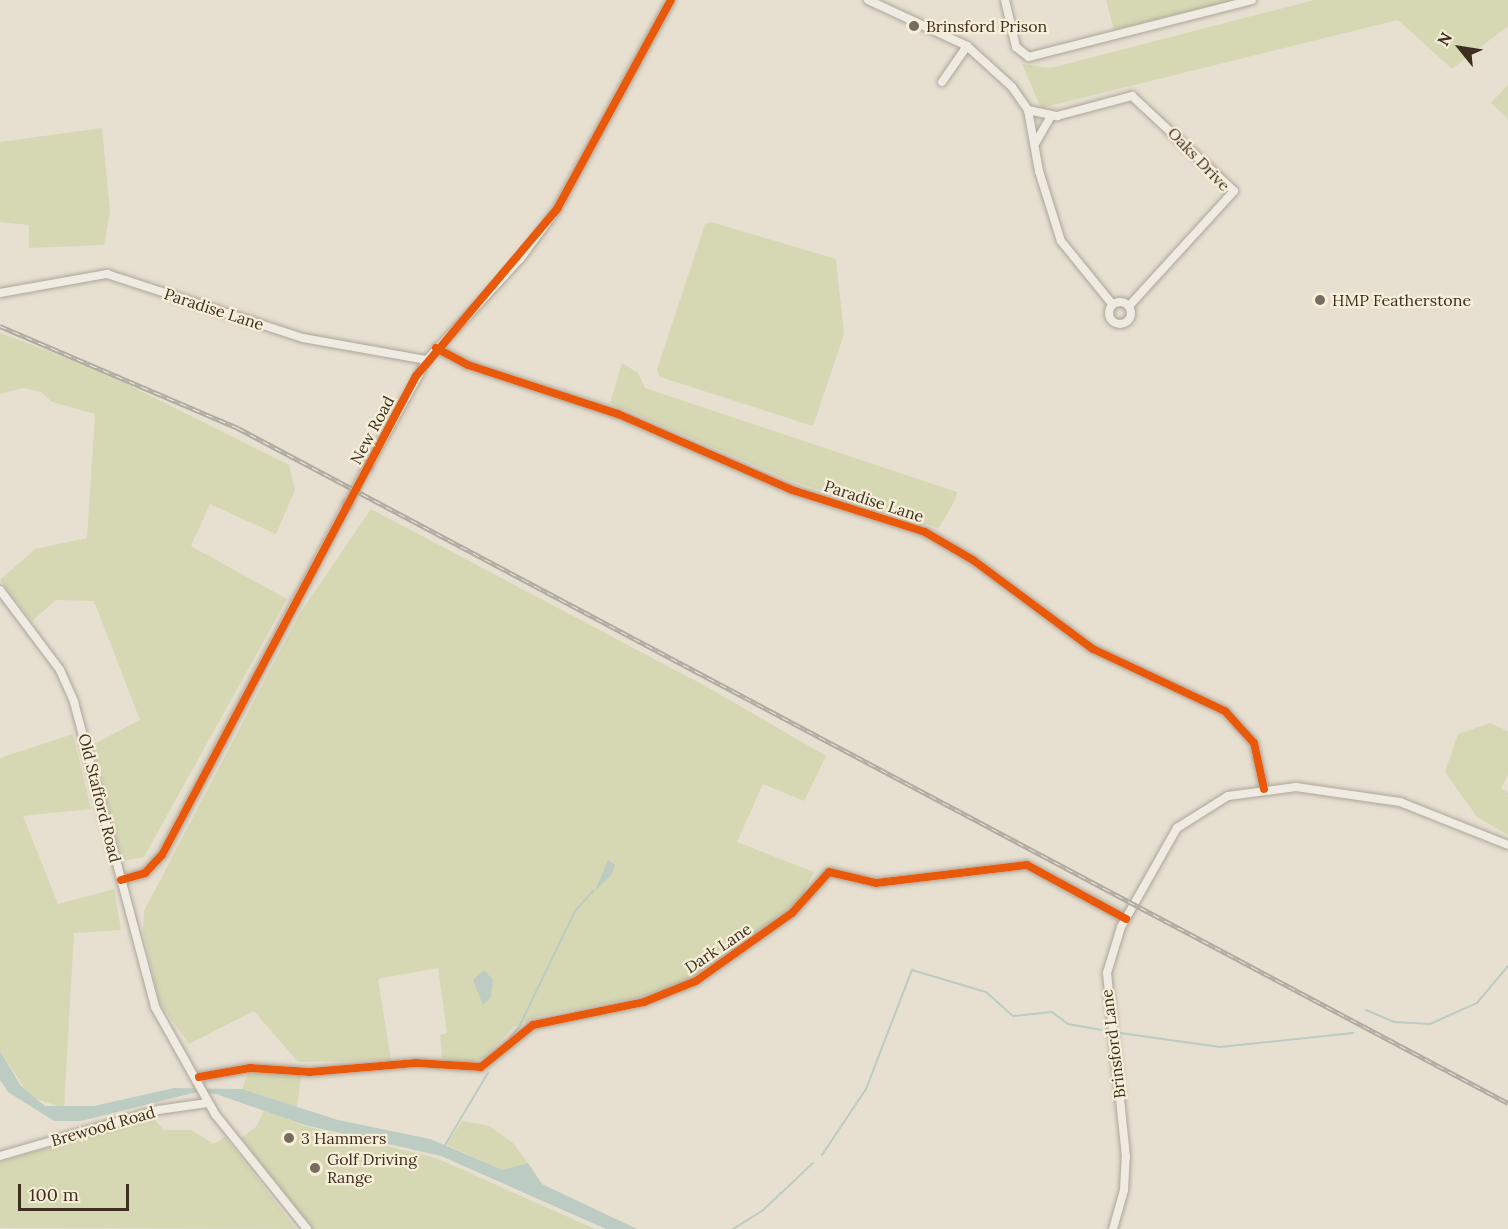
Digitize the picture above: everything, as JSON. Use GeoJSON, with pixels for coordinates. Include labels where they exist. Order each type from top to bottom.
{"type":"FeatureCollection","features":[{"type":"Feature","properties":{"kind":"street","name":"New Road"},"geometry":{"type":"LineString","coordinates":[[121,880],[145,873],[162,855],[368,466],[427,360],[550,219],[671,0]]}},
{"type":"Feature","properties":{"kind":"street"},"geometry":{"type":"LineString","coordinates":[[868,0],[967,46],[992,64],[1028,110],[1061,241],[1113,305],[1129,306],[1131,318],[1119,325],[1110,318],[1113,305]]}},
{"type":"Feature","properties":{"kind":"street"},"geometry":{"type":"LineString","coordinates":[[1005,0],[1016,47],[1029,57],[1252,0]]}},
{"type":"Feature","properties":{"kind":"street"},"geometry":{"type":"LineString","coordinates":[[942,82],[967,46]]}},
{"type":"Feature","properties":{"kind":"street","name":"Oaks Drive"},"geometry":{"type":"LineString","coordinates":[[1028,110],[1052,116],[1132,96],[1234,191],[1129,306]]}},
{"type":"Feature","properties":{"kind":"street"},"geometry":{"type":"LineString","coordinates":[[1036,144],[1052,116]]}},
{"type":"Feature","properties":{"kind":"street","name":"Paradise Lane"},"geometry":{"type":"LineString","coordinates":[[0,292],[107,274],[303,338],[427,360]]}},
{"type":"Feature","properties":{"kind":"street","name":"Paradise Lane"},"geometry":{"type":"LineString","coordinates":[[436,348],[468,365],[598,406],[792,490],[925,532],[973,560],[1093,649],[1225,711],[1254,743],[1264,789]]}},
{"type":"Feature","properties":{"kind":"street","name":"Old Stafford Road"},"geometry":{"type":"LineString","coordinates":[[0,590],[71,693],[155,1007],[200,1080],[207,1101]]}},
{"type":"Feature","properties":{"kind":"street","name":"Brinsford Lane"},"geometry":{"type":"LineString","coordinates":[[1113,1229],[1125,1190],[1126,1157],[1105,987],[1125,919],[1157,856],[1190,816],[1228,796],[1264,789],[1375,796],[1457,820],[1508,845]]}},
{"type":"Feature","properties":{"kind":"street","name":"Dark Lane"},"geometry":{"type":"LineString","coordinates":[[200,1080],[250,1068],[310,1072],[416,1063],[481,1067],[533,1025],[644,1002],[696,981],[792,913],[829,872],[876,883],[1027,865],[1125,919]]}},
{"type":"Feature","properties":{"kind":"street"},"geometry":{"type":"LineString","coordinates":[[207,1101],[307,1229]]}},
{"type":"Feature","properties":{"kind":"street","name":"Brewood Road"},"geometry":{"type":"LineString","coordinates":[[0,1156],[158,1110],[207,1101]]}},
{"type":"Feature","properties":{"kind":"green space"},"geometry":{"type":"Polygon","coordinates":[[[1106,0],[1234,0],[1114,30],[1106,0]]]}},
{"type":"Feature","properties":{"kind":"green space"},"geometry":{"type":"Polygon","coordinates":[[[1314,0],[1508,0],[1508,26],[1452,69],[1398,20],[1041,108],[1022,64],[1051,68],[1314,0]]]}},
{"type":"Feature","properties":{"kind":"green space"},"geometry":{"type":"Polygon","coordinates":[[[1508,85],[1508,119],[1491,103],[1508,85]]]}},
{"type":"Feature","properties":{"kind":"green space"},"geometry":{"type":"Polygon","coordinates":[[[102,128],[110,211],[104,245],[29,248],[29,225],[0,222],[0,142],[102,128]]]}},
{"type":"Feature","properties":{"kind":"green space"},"geometry":{"type":"Polygon","coordinates":[[[711,222],[836,259],[844,334],[813,426],[660,377],[657,370],[705,224],[711,222]]]}},
{"type":"Feature","properties":{"kind":"green space"},"geometry":{"type":"Polygon","coordinates":[[[0,333],[95,368],[289,465],[295,490],[276,534],[210,504],[191,546],[287,599],[144,857],[123,861],[92,745],[140,720],[94,601],[56,600],[32,621],[0,580],[35,549],[87,538],[95,414],[52,402],[41,392],[23,388],[0,394],[0,333]]]}},
{"type":"Feature","properties":{"kind":"green space"},"geometry":{"type":"Polygon","coordinates":[[[622,363],[638,373],[645,388],[957,492],[955,500],[939,528],[792,481],[610,403],[622,363]]]}},
{"type":"Feature","properties":{"kind":"green space"},"geometry":{"type":"Polygon","coordinates":[[[371,509],[709,688],[826,756],[804,801],[763,784],[737,842],[814,872],[801,898],[728,957],[683,983],[646,996],[535,1017],[514,1027],[485,1057],[466,1064],[442,1059],[440,1035],[447,1033],[438,968],[378,979],[391,1060],[298,1062],[254,1011],[189,1044],[159,1002],[143,931],[144,911],[300,613],[371,509]]]}},
{"type":"Feature","properties":{"kind":"green space"},"geometry":{"type":"Polygon","coordinates":[[[1490,723],[1508,731],[1508,775],[1501,788],[1508,793],[1508,835],[1477,817],[1445,772],[1458,734],[1490,723]]]}},
{"type":"Feature","properties":{"kind":"green space"},"geometry":{"type":"Polygon","coordinates":[[[73,734],[91,809],[23,816],[58,904],[114,889],[121,930],[74,933],[64,1108],[30,1097],[0,1051],[0,758],[73,734]]]}},
{"type":"Feature","properties":{"kind":"green space"},"geometry":{"type":"Polygon","coordinates":[[[249,1071],[301,1076],[297,1107],[242,1089],[249,1071]]]}},
{"type":"Feature","properties":{"kind":"green space"},"geometry":{"type":"Polygon","coordinates":[[[264,1110],[305,1126],[436,1158],[595,1229],[312,1229],[241,1138],[257,1126],[264,1110]]]}},
{"type":"Feature","properties":{"kind":"green space"},"geometry":{"type":"Polygon","coordinates":[[[151,1116],[164,1130],[191,1130],[214,1144],[225,1137],[296,1229],[0,1228],[0,1162],[151,1116]]]}},
{"type":"Feature","properties":{"kind":"green space"},"geometry":{"type":"Polygon","coordinates":[[[462,1121],[489,1126],[513,1143],[528,1163],[503,1170],[446,1145],[462,1121]]]}},
{"type":"Feature","properties":{"kind":"shaded area"},"geometry":{"type":"Polygon","coordinates":[[[608,860],[615,865],[611,875],[595,891],[608,860]]]}},
{"type":"Feature","properties":{"kind":"shaded area"},"geometry":{"type":"Polygon","coordinates":[[[484,970],[493,980],[491,997],[483,1005],[473,980],[484,970]]]}},
{"type":"Feature","properties":{"kind":"shaded area"},"geometry":{"type":"Polygon","coordinates":[[[0,1051],[21,1086],[45,1106],[94,1106],[174,1088],[242,1089],[338,1120],[430,1139],[503,1170],[528,1163],[542,1184],[637,1229],[606,1229],[441,1156],[305,1125],[216,1094],[197,1092],[81,1121],[54,1121],[8,1092],[0,1080],[0,1051]]]}},
{"type":"Feature","properties":{"kind":"waterway"},"geometry":{"type":"LineString","coordinates":[[504,1045],[520,1025],[575,911],[593,891]]}},
{"type":"Feature","properties":{"kind":"waterway"},"geometry":{"type":"LineString","coordinates":[[1366,1010],[1394,1022],[1430,1024],[1477,1003],[1508,966]]}},
{"type":"Feature","properties":{"kind":"waterway"},"geometry":{"type":"LineString","coordinates":[[822,1155],[866,1089],[912,970],[986,992],[1013,1016],[1052,1012],[1068,1024],[1101,1030]]}},
{"type":"Feature","properties":{"kind":"waterway"},"geometry":{"type":"LineString","coordinates":[[1120,1033],[1220,1047],[1353,1033]]}},
{"type":"Feature","properties":{"kind":"waterway"},"geometry":{"type":"LineString","coordinates":[[445,1145],[488,1073]]}},
{"type":"Feature","properties":{"kind":"waterway"},"geometry":{"type":"LineString","coordinates":[[733,1229],[762,1211],[813,1163]]}},
{"type":"Feature","properties":{"kind":"railway"},"geometry":{"type":"LineString","coordinates":[[0,326],[238,428],[1508,1103]]}},
{"type":"Feature","properties":{"kind":"cycle path"},"geometry":{"type":"LineString","coordinates":[[121,880],[145,873],[162,855],[416,376],[557,209],[671,0]]}},
{"type":"Feature","properties":{"kind":"cycle path"},"geometry":{"type":"LineString","coordinates":[[436,348],[468,365],[618,414],[792,490],[925,532],[973,560],[1093,649],[1225,711],[1254,743],[1264,789]]}},
{"type":"Feature","properties":{"kind":"cycle path"},"geometry":{"type":"LineString","coordinates":[[199,1077],[250,1068],[310,1072],[416,1063],[481,1067],[533,1025],[644,1002],[696,981],[792,913],[829,872],[876,883],[1027,865],[1126,919]]}},
{"type":"Feature","properties":{"kind":"place","name":"Brinsford Prison"},"geometry":{"type":"Point","coordinates":[914,26]}},
{"type":"Feature","properties":{"kind":"place","name":"HMP Featherstone"},"geometry":{"type":"Point","coordinates":[1320,300]}},
{"type":"Feature","properties":{"kind":"place","name":"3 Hammers"},"geometry":{"type":"Point","coordinates":[289,1138]}},
{"type":"Feature","properties":{"kind":"place","name":"Golf Driving Range"},"geometry":{"type":"Point","coordinates":[315,1168]}}]}
